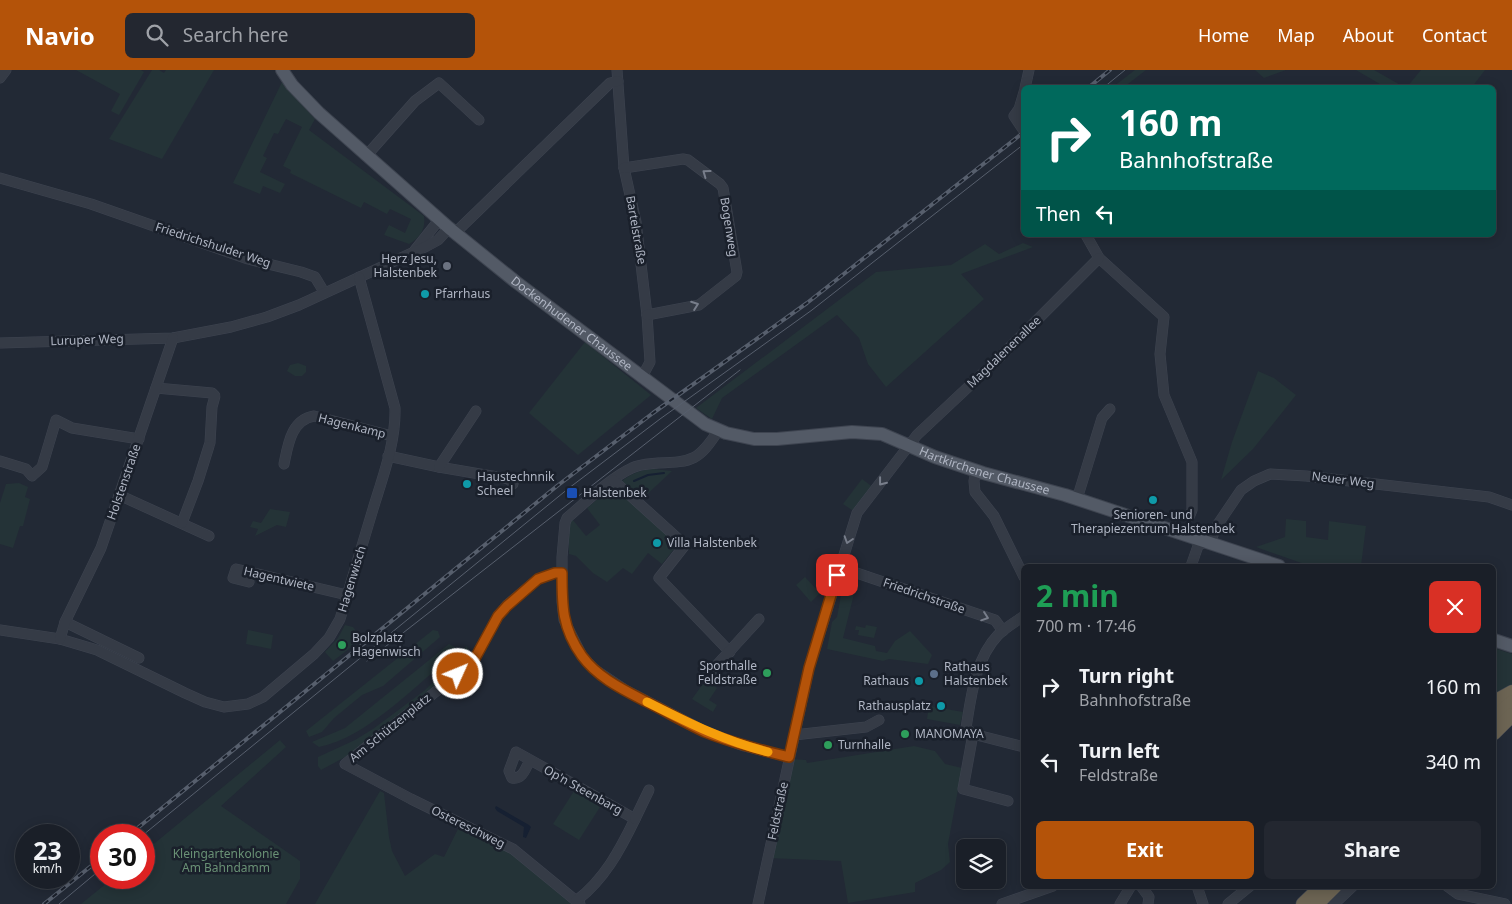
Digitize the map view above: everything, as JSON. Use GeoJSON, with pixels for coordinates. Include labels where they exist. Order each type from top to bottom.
{"type":"FeatureCollection","features":[{"type":"Feature","properties":{"kind":"highway"},"geometry":{"type":"LineString","coordinates":[[1496,701],[1512,692]]}},
{"type":"Feature","properties":{"kind":"highway"},"geometry":{"type":"LineString","coordinates":[[1496,717],[1512,702]]}},
{"type":"Feature","properties":{"kind":"highway"},"geometry":{"type":"LineString","coordinates":[[1496,731],[1512,715]]}},
{"type":"Feature","properties":{"kind":"highway"},"geometry":{"type":"LineString","coordinates":[[1303,904],[1319,889]]}},
{"type":"Feature","properties":{"kind":"highway"},"geometry":{"type":"LineString","coordinates":[[1317,904],[1332,889]]}},
{"type":"Feature","properties":{"kind":"main road","name":"Dockenhudener Chaussee"},"geometry":{"type":"LineString","coordinates":[[282,70],[292,84],[319,113],[439,220],[516,282],[689,413]]}},
{"type":"Feature","properties":{"kind":"main road","name":"Hartkirchener Chaussee"},"geometry":{"type":"LineString","coordinates":[[689,413],[718,431],[742,437],[767,440],[852,432],[871,432],[888,436],[907,447],[976,471],[1077,499],[1273,564]]}},
{"type":"Feature","properties":{"kind":"main road"},"geometry":{"type":"LineString","coordinates":[[1496,641],[1512,646]]}},
{"type":"Feature","properties":{"kind":"street"},"geometry":{"type":"LineString","coordinates":[[0,78],[6,70]]}},
{"type":"Feature","properties":{"kind":"street","name":"Bartelstraße"},"geometry":{"type":"LineString","coordinates":[[617,70],[624,168],[636,222],[648,315],[650,362],[642,377]]}},
{"type":"Feature","properties":{"kind":"street"},"geometry":{"type":"LineString","coordinates":[[1026,85],[1029,70]]}},
{"type":"Feature","properties":{"kind":"street"},"geometry":{"type":"LineString","coordinates":[[324,292],[438,240],[452,230],[610,83],[618,81]]}},
{"type":"Feature","properties":{"kind":"street"},"geometry":{"type":"LineString","coordinates":[[367,155],[415,101],[439,83],[479,120]]}},
{"type":"Feature","properties":{"kind":"street"},"geometry":{"type":"LineString","coordinates":[[1021,102],[1014,116],[1021,126]]}},
{"type":"Feature","properties":{"kind":"street","name":"Bogenweg"},"geometry":{"type":"LineString","coordinates":[[624,168],[684,159],[720,184],[723,188],[737,272],[736,276],[699,305],[648,315]]}},
{"type":"Feature","properties":{"kind":"street","name":"Friedrichshulder Weg"},"geometry":{"type":"LineString","coordinates":[[0,178],[91,204],[248,259],[308,274],[315,277],[324,292]]}},
{"type":"Feature","properties":{"kind":"street"},"geometry":{"type":"LineString","coordinates":[[414,251],[439,220]]}},
{"type":"Feature","properties":{"kind":"street"},"geometry":{"type":"LineString","coordinates":[[1087,237],[1100,258],[1164,317],[1160,354],[1164,395],[1192,462],[1192,510],[1188,517]]}},
{"type":"Feature","properties":{"kind":"street","name":"Magdalenenallee"},"geometry":{"type":"LineString","coordinates":[[907,447],[925,427],[998,359],[1100,258]]}},
{"type":"Feature","properties":{"kind":"street","name":"Hagenwisch"},"geometry":{"type":"LineString","coordinates":[[60,639],[97,650],[205,702],[224,707],[248,704],[263,697],[314,654],[329,638],[340,619],[388,456],[395,421],[394,408],[359,277]]}},
{"type":"Feature","properties":{"kind":"street","name":"Luruper Weg"},"geometry":{"type":"LineString","coordinates":[[0,343],[174,338],[258,320],[299,305],[324,292]]}},
{"type":"Feature","properties":{"kind":"street","name":"Holstenstraße"},"geometry":{"type":"LineString","coordinates":[[60,639],[64,622],[101,548],[174,338]]}},
{"type":"Feature","properties":{"kind":"street"},"geometry":{"type":"LineString","coordinates":[[156,388],[212,393],[216,396],[212,407],[209,445],[198,481],[182,522]]}},
{"type":"Feature","properties":{"kind":"street"},"geometry":{"type":"LineString","coordinates":[[1077,499],[1102,418],[1110,410]]}},
{"type":"Feature","properties":{"kind":"street"},"geometry":{"type":"LineString","coordinates":[[439,467],[476,411]]}},
{"type":"Feature","properties":{"kind":"street","name":"Hagenkamp"},"geometry":{"type":"LineString","coordinates":[[284,464],[291,434],[308,417],[314,416],[392,436]]}},
{"type":"Feature","properties":{"kind":"street"},"geometry":{"type":"LineString","coordinates":[[0,461],[26,469],[32,476],[42,467],[56,420],[72,428],[138,439]]}},
{"type":"Feature","properties":{"kind":"street"},"geometry":{"type":"LineString","coordinates":[[718,431],[703,452],[695,458],[684,462],[641,465],[628,470],[613,480],[566,520],[562,573],[564,620],[582,656],[594,669],[627,692],[706,732],[744,746],[789,757]]}},
{"type":"Feature","properties":{"kind":"street","name":"Feldstraße"},"geometry":{"type":"LineString","coordinates":[[758,904],[809,668],[839,567],[857,513],[907,447]]}},
{"type":"Feature","properties":{"kind":"street"},"geometry":{"type":"LineString","coordinates":[[388,456],[509,479],[513,484]]}},
{"type":"Feature","properties":{"kind":"street"},"geometry":{"type":"LineString","coordinates":[[976,471],[974,481],[976,492],[994,516],[1021,571]]}},
{"type":"Feature","properties":{"kind":"street","name":"Neuer Weg"},"geometry":{"type":"LineString","coordinates":[[1191,564],[1195,550],[1214,535],[1218,524],[1241,490],[1254,481],[1270,474],[1300,475],[1489,497],[1512,505]]}},
{"type":"Feature","properties":{"kind":"street"},"geometry":{"type":"LineString","coordinates":[[613,480],[685,545],[659,578],[730,652]]}},
{"type":"Feature","properties":{"kind":"street"},"geometry":{"type":"LineString","coordinates":[[119,495],[182,522],[209,536]]}},
{"type":"Feature","properties":{"kind":"street","name":"Friedrichstraße"},"geometry":{"type":"LineString","coordinates":[[839,567],[995,620],[1003,631]]}},
{"type":"Feature","properties":{"kind":"street","name":"Hagentwiete"},"geometry":{"type":"LineString","coordinates":[[248,582],[233,578],[236,569],[347,595]]}},
{"type":"Feature","properties":{"kind":"street","name":"Am Schützenplatz"},"geometry":{"type":"LineString","coordinates":[[346,764],[473,662],[498,616],[507,606],[538,579],[555,573],[562,573]]}},
{"type":"Feature","properties":{"kind":"street"},"geometry":{"type":"LineString","coordinates":[[1021,618],[998,635],[980,665],[976,676],[966,728],[973,734],[1021,746]]}},
{"type":"Feature","properties":{"kind":"street"},"geometry":{"type":"LineString","coordinates":[[705,678],[759,619]]}},
{"type":"Feature","properties":{"kind":"street"},"geometry":{"type":"LineString","coordinates":[[64,622],[139,658]]}},
{"type":"Feature","properties":{"kind":"street"},"geometry":{"type":"LineString","coordinates":[[0,630],[60,639]]}},
{"type":"Feature","properties":{"kind":"street"},"geometry":{"type":"LineString","coordinates":[[794,735],[866,727],[879,720]]}},
{"type":"Feature","properties":{"kind":"street"},"geometry":{"type":"LineString","coordinates":[[973,734],[963,789],[1008,801]]}},
{"type":"Feature","properties":{"kind":"street","name":"Op'n Steenbarg"},"geometry":{"type":"LineString","coordinates":[[530,760],[636,820]]}},
{"type":"Feature","properties":{"kind":"street","name":"Ostereschweg"},"geometry":{"type":"LineString","coordinates":[[346,764],[411,799],[513,849],[578,902]]}},
{"type":"Feature","properties":{"kind":"street","name":"Op'n Steenbarg"},"geometry":{"type":"LineString","coordinates":[[578,902],[598,882],[614,860],[636,820],[649,790]]}},
{"type":"Feature","properties":{"kind":"street"},"geometry":{"type":"LineString","coordinates":[[1002,904],[1044,889]]}},
{"type":"Feature","properties":{"kind":"street"},"geometry":{"type":"LineString","coordinates":[[1120,904],[1129,889]]}},
{"type":"Feature","properties":{"kind":"street"},"geometry":{"type":"LineString","coordinates":[[1143,889],[1149,897],[1148,904]]}},
{"type":"Feature","properties":{"kind":"street"},"geometry":{"type":"LineString","coordinates":[[1198,889],[1203,904]]}},
{"type":"Feature","properties":{"kind":"street"},"geometry":{"type":"LineString","coordinates":[[1228,904],[1246,889]]}},
{"type":"Feature","properties":{"kind":"street"},"geometry":{"type":"LineString","coordinates":[[1334,904],[1350,889]]}},
{"type":"Feature","properties":{"kind":"street"},"geometry":{"type":"LineString","coordinates":[[1451,889],[1458,894],[1505,904]]}},
{"type":"Feature","properties":{"kind":"green space"},"geometry":{"type":"Polygon","coordinates":[[[76,70],[141,70],[144,72],[119,115],[111,111],[120,94],[76,70]]]}},
{"type":"Feature","properties":{"kind":"green space"},"geometry":{"type":"Polygon","coordinates":[[[152,70],[159,70],[164,73],[166,70],[214,70],[162,159],[109,139],[152,70]]]}},
{"type":"Feature","properties":{"kind":"green space"},"geometry":{"type":"Polygon","coordinates":[[[1135,70],[1146,70],[1127,85],[1116,85],[1135,70]]]}},
{"type":"Feature","properties":{"kind":"green space"},"geometry":{"type":"Polygon","coordinates":[[[1255,70],[1286,70],[1264,78],[1255,70]]]}},
{"type":"Feature","properties":{"kind":"green space"},"geometry":{"type":"Polygon","coordinates":[[[1356,70],[1374,70],[1400,85],[1382,85],[1356,70]]]}},
{"type":"Feature","properties":{"kind":"green space"},"geometry":{"type":"Polygon","coordinates":[[[1421,70],[1485,70],[1474,85],[1409,85],[1421,70]]]}},
{"type":"Feature","properties":{"kind":"green space"},"geometry":{"type":"Polygon","coordinates":[[[282,82],[315,119],[309,130],[424,216],[423,229],[416,239],[409,244],[384,235],[389,225],[405,233],[411,219],[390,209],[387,214],[364,202],[361,208],[290,173],[291,170],[283,166],[302,127],[286,119],[278,134],[274,133],[263,156],[267,158],[260,172],[285,184],[280,193],[263,186],[260,194],[233,183],[282,82]]]}},
{"type":"Feature","properties":{"kind":"green space"},"geometry":{"type":"Polygon","coordinates":[[[1023,243],[1033,247],[961,274],[984,299],[886,387],[868,364],[859,338],[837,315],[722,398],[712,419],[696,408],[876,272],[951,265],[985,244],[999,254],[1023,243]]]}},
{"type":"Feature","properties":{"kind":"green space"},"geometry":{"type":"Polygon","coordinates":[[[585,342],[651,395],[578,455],[529,413],[585,342]]]}},
{"type":"Feature","properties":{"kind":"green space"},"geometry":{"type":"Polygon","coordinates":[[[298,363],[306,366],[306,372],[302,376],[295,376],[287,371],[290,365],[298,363]]]}},
{"type":"Feature","properties":{"kind":"green space"},"geometry":{"type":"Polygon","coordinates":[[[1258,371],[1274,378],[1296,395],[1253,449],[1221,480],[1232,442],[1258,371]]]}},
{"type":"Feature","properties":{"kind":"green space"},"geometry":{"type":"Polygon","coordinates":[[[653,469],[672,471],[642,499],[622,481],[636,472],[653,469]]]}},
{"type":"Feature","properties":{"kind":"green space"},"geometry":{"type":"Polygon","coordinates":[[[862,479],[874,488],[855,512],[843,504],[862,479]]]}},
{"type":"Feature","properties":{"kind":"green space"},"geometry":{"type":"Polygon","coordinates":[[[19,483],[28,487],[25,497],[30,499],[23,526],[20,526],[13,548],[0,544],[0,503],[6,484],[19,483]]]}},
{"type":"Feature","properties":{"kind":"green space"},"geometry":{"type":"Polygon","coordinates":[[[613,486],[678,544],[662,564],[648,553],[632,574],[623,568],[607,582],[593,573],[576,556],[569,554],[568,526],[572,519],[586,536],[600,525],[587,508],[613,486]]]}},
{"type":"Feature","properties":{"kind":"green space"},"geometry":{"type":"Polygon","coordinates":[[[270,509],[290,512],[286,527],[277,525],[255,536],[258,529],[250,527],[253,521],[261,523],[270,509]]]}},
{"type":"Feature","properties":{"kind":"green space"},"geometry":{"type":"Polygon","coordinates":[[[1286,519],[1306,521],[1306,537],[1328,540],[1329,521],[1366,526],[1361,564],[1304,564],[1256,547],[1285,537],[1286,519]]]}},
{"type":"Feature","properties":{"kind":"green space"},"geometry":{"type":"Polygon","coordinates":[[[845,574],[857,578],[856,583],[853,583],[851,592],[839,593],[845,574]]]}},
{"type":"Feature","properties":{"kind":"green space"},"geometry":{"type":"Polygon","coordinates":[[[805,577],[820,593],[811,602],[796,585],[805,577]]]}},
{"type":"Feature","properties":{"kind":"green space"},"geometry":{"type":"Polygon","coordinates":[[[854,594],[843,638],[875,646],[876,651],[887,653],[895,641],[910,631],[932,655],[928,664],[889,659],[883,661],[827,649],[832,622],[837,617],[841,595],[854,594]]]}},
{"type":"Feature","properties":{"kind":"green space","name":"Bolzplatz Hagenwisch"},"geometry":{"type":"Polygon","coordinates":[[[345,625],[353,627],[362,639],[333,661],[325,652],[338,638],[345,625]]]}},
{"type":"Feature","properties":{"kind":"green space"},"geometry":{"type":"Polygon","coordinates":[[[866,625],[877,627],[874,638],[858,635],[859,630],[855,630],[856,626],[865,628],[866,625]]]}},
{"type":"Feature","properties":{"kind":"green space"},"geometry":{"type":"Polygon","coordinates":[[[248,630],[273,635],[271,649],[246,644],[248,630]]]}},
{"type":"Feature","properties":{"kind":"green space"},"geometry":{"type":"Polygon","coordinates":[[[433,630],[438,631],[440,637],[383,686],[362,695],[334,718],[322,732],[309,737],[306,731],[433,630]]]}},
{"type":"Feature","properties":{"kind":"green space"},"geometry":{"type":"Polygon","coordinates":[[[449,644],[455,647],[457,651],[371,723],[337,742],[319,747],[312,742],[345,728],[449,644]]]}},
{"type":"Feature","properties":{"kind":"green space"},"geometry":{"type":"Polygon","coordinates":[[[467,646],[469,662],[347,756],[321,770],[318,766],[318,757],[355,740],[373,729],[424,691],[460,656],[461,651],[467,646]]]}},
{"type":"Feature","properties":{"kind":"green space"},"geometry":{"type":"Polygon","coordinates":[[[1496,649],[1512,654],[1512,689],[1496,698],[1496,649]]]}},
{"type":"Feature","properties":{"kind":"green space"},"geometry":{"type":"Polygon","coordinates":[[[705,681],[717,688],[709,700],[717,705],[713,712],[692,699],[705,681]]]}},
{"type":"Feature","properties":{"kind":"green space"},"geometry":{"type":"Polygon","coordinates":[[[929,706],[963,712],[960,725],[927,719],[929,706]]]}},
{"type":"Feature","properties":{"kind":"green space","name":"Kleingartenkolonie Am Bahndamm"},"geometry":{"type":"Polygon","coordinates":[[[280,740],[286,747],[221,806],[300,861],[300,879],[286,904],[81,904],[99,889],[155,889],[155,843],[280,740]]]}},
{"type":"Feature","properties":{"kind":"green space"},"geometry":{"type":"Polygon","coordinates":[[[914,746],[935,751],[945,764],[962,768],[948,844],[950,862],[941,870],[915,883],[915,892],[848,903],[841,861],[768,858],[790,759],[806,760],[807,763],[914,746]]]}},
{"type":"Feature","properties":{"kind":"green space"},"geometry":{"type":"Polygon","coordinates":[[[380,791],[384,793],[392,851],[405,876],[435,854],[444,857],[458,829],[510,852],[573,904],[315,904],[380,791]]]}},
{"type":"Feature","properties":{"kind":"green space"},"geometry":{"type":"Polygon","coordinates":[[[574,791],[600,807],[579,840],[553,824],[574,791]]]}},
{"type":"Feature","properties":{"kind":"water"},"geometry":{"type":"Polygon","coordinates":[[[496,806],[531,827],[526,838],[523,837],[524,827],[497,811],[496,806]]]}},
{"type":"Feature","properties":{"kind":"waterway"},"geometry":{"type":"LineString","coordinates":[[634,481],[648,475],[664,473]]}},
{"type":"Feature","properties":{"kind":"tram line"},"geometry":{"type":"LineString","coordinates":[[1107,85],[1125,70]]}},
{"type":"Feature","properties":{"kind":"tram line"},"geometry":{"type":"LineString","coordinates":[[155,825],[569,488],[660,419],[812,310],[1021,146]]}},
{"type":"Feature","properties":{"kind":"tram line"},"geometry":{"type":"LineString","coordinates":[[367,661],[740,370]]}},
{"type":"Feature","properties":{"kind":"tram line"},"geometry":{"type":"LineString","coordinates":[[59,904],[90,878]]}},
{"type":"Feature","properties":{"kind":"railway"},"geometry":{"type":"LineString","coordinates":[[1092,85],[1110,70]]}},
{"type":"Feature","properties":{"kind":"railway"},"geometry":{"type":"LineString","coordinates":[[142,824],[557,486],[653,413],[807,303],[1021,134]]}},
{"type":"Feature","properties":{"kind":"railway"},"geometry":{"type":"LineString","coordinates":[[44,904],[90,867]]}},
{"type":"Feature","properties":{"kind":"slow traffic"},"geometry":{"type":"LineString","coordinates":[[647,702],[706,732],[744,746],[768,752]]}},
{"type":"Feature","properties":{"kind":"place","name":"Herz Jesu, Halstenbek"},"geometry":{"type":"Point","coordinates":[447,266]}},
{"type":"Feature","properties":{"kind":"place","name":"Pfarrhaus"},"geometry":{"type":"Point","coordinates":[425,294]}},
{"type":"Feature","properties":{"kind":"place","name":"Haustechnnik Scheel"},"geometry":{"type":"Point","coordinates":[467,484]}},
{"type":"Feature","properties":{"kind":"place","name":"Halstenbek"},"geometry":{"type":"Point","coordinates":[572,493]}},
{"type":"Feature","properties":{"kind":"place","name":"Senioren- und Therapiezentrum Halstenbek"},"geometry":{"type":"Point","coordinates":[1153,500]}},
{"type":"Feature","properties":{"kind":"place","name":"Villa Halstenbek"},"geometry":{"type":"Point","coordinates":[657,543]}},
{"type":"Feature","properties":{"kind":"place","name":"Bolzplatz Hagenwisch"},"geometry":{"type":"Point","coordinates":[342,645]}},
{"type":"Feature","properties":{"kind":"place","name":"Sporthalle Feldstraße"},"geometry":{"type":"Point","coordinates":[767,673]}},
{"type":"Feature","properties":{"kind":"place","name":"Rathaus Halstenbek"},"geometry":{"type":"Point","coordinates":[934,674]}},
{"type":"Feature","properties":{"kind":"place","name":"Rathaus"},"geometry":{"type":"Point","coordinates":[919,681]}},
{"type":"Feature","properties":{"kind":"place","name":"Rathausplatz"},"geometry":{"type":"Point","coordinates":[941,706]}},
{"type":"Feature","properties":{"kind":"place","name":"MANOMAYA"},"geometry":{"type":"Point","coordinates":[905,734]}},
{"type":"Feature","properties":{"kind":"place","name":"Turnhalle"},"geometry":{"type":"Point","coordinates":[828,745]}},
{"type":"Feature","properties":{"kind":"route"},"geometry":{"type":"LineString","coordinates":[[458,674],[473,662],[485,637],[498,616],[507,606],[538,579],[555,573],[562,573],[564,620],[582,656],[601,675],[627,692],[706,732],[744,746],[789,757],[809,668],[837,575]]}}]}
